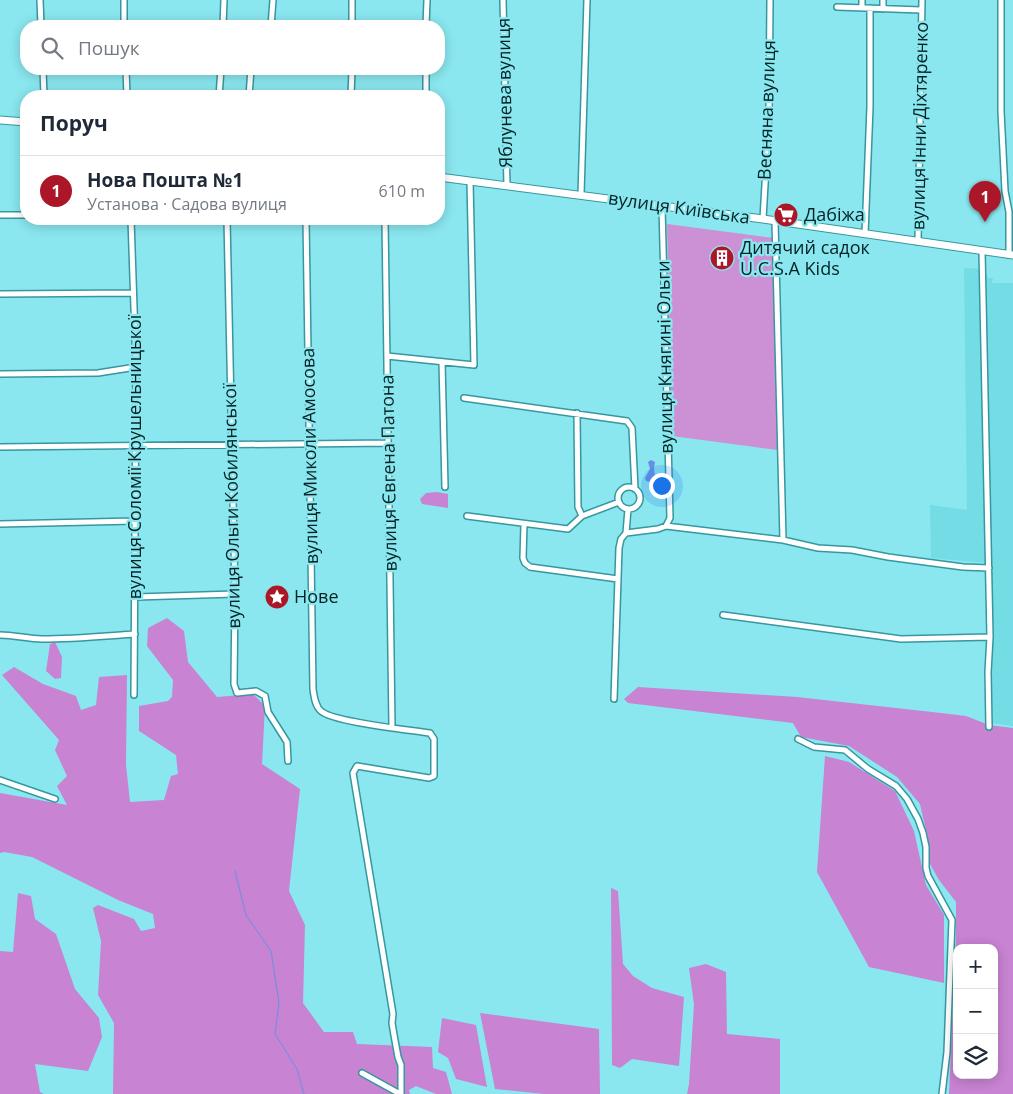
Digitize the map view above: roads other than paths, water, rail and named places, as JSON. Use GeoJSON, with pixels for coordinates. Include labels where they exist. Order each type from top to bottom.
{"type":"FeatureCollection","features":[{"type":"Feature","properties":{"kind":"street"},"geometry":{"type":"LineString","coordinates":[[40,0],[41,20]]}},
{"type":"Feature","properties":{"kind":"street"},"geometry":{"type":"LineString","coordinates":[[124,0],[124,20]]}},
{"type":"Feature","properties":{"kind":"street"},"geometry":{"type":"LineString","coordinates":[[223,20],[224,0]]}},
{"type":"Feature","properties":{"kind":"street"},"geometry":{"type":"LineString","coordinates":[[271,20],[273,0]]}},
{"type":"Feature","properties":{"kind":"street"},"geometry":{"type":"LineString","coordinates":[[352,0],[352,20]]}},
{"type":"Feature","properties":{"kind":"street"},"geometry":{"type":"LineString","coordinates":[[426,20],[427,0]]}},
{"type":"Feature","properties":{"kind":"street","name":"Яблунева вулиця"},"geometry":{"type":"LineString","coordinates":[[503,0],[506,186]]}},
{"type":"Feature","properties":{"kind":"street"},"geometry":{"type":"LineString","coordinates":[[581,194],[587,0]]}},
{"type":"Feature","properties":{"kind":"street","name":"Весняна вулиця"},"geometry":{"type":"LineString","coordinates":[[763,219],[769,115],[770,0]]}},
{"type":"Feature","properties":{"kind":"street"},"geometry":{"type":"LineString","coordinates":[[862,0],[862,8]]}},
{"type":"Feature","properties":{"kind":"street"},"geometry":{"type":"LineString","coordinates":[[883,0],[883,9]]}},
{"type":"Feature","properties":{"kind":"street","name":"вулиця Інни Діхтяренко"},"geometry":{"type":"LineString","coordinates":[[918,242],[922,0]]}},
{"type":"Feature","properties":{"kind":"street"},"geometry":{"type":"LineString","coordinates":[[1001,0],[1001,112],[1005,191],[1010,212],[1011,255]]}},
{"type":"Feature","properties":{"kind":"street"},"geometry":{"type":"LineString","coordinates":[[837,7],[921,10]]}},
{"type":"Feature","properties":{"kind":"street"},"geometry":{"type":"LineString","coordinates":[[865,234],[870,107],[870,8]]}},
{"type":"Feature","properties":{"kind":"street"},"geometry":{"type":"LineString","coordinates":[[43,75],[44,90]]}},
{"type":"Feature","properties":{"kind":"street"},"geometry":{"type":"LineString","coordinates":[[126,75],[127,90]]}},
{"type":"Feature","properties":{"kind":"street"},"geometry":{"type":"LineString","coordinates":[[219,90],[220,75]]}},
{"type":"Feature","properties":{"kind":"street"},"geometry":{"type":"LineString","coordinates":[[249,90],[251,75]]}},
{"type":"Feature","properties":{"kind":"street"},"geometry":{"type":"LineString","coordinates":[[351,90],[352,75]]}},
{"type":"Feature","properties":{"kind":"street"},"geometry":{"type":"LineString","coordinates":[[426,75],[426,90]]}},
{"type":"Feature","properties":{"kind":"street"},"geometry":{"type":"LineString","coordinates":[[0,120],[20,122]]}},
{"type":"Feature","properties":{"kind":"street","name":"вулиця Київська"},"geometry":{"type":"LineString","coordinates":[[445,178],[581,194],[1011,255]]}},
{"type":"Feature","properties":{"kind":"street"},"geometry":{"type":"LineString","coordinates":[[387,356],[474,365],[470,181]]}},
{"type":"Feature","properties":{"kind":"street","name":"вулиця Княгині Ольги"},"geometry":{"type":"LineString","coordinates":[[662,207],[670,518],[666,526]]}},
{"type":"Feature","properties":{"kind":"street"},"geometry":{"type":"LineString","coordinates":[[0,215],[20,215]]}},
{"type":"Feature","properties":{"kind":"street"},"geometry":{"type":"LineString","coordinates":[[775,221],[783,540]]}},
{"type":"Feature","properties":{"kind":"street","name":"вулиця Соломії Крушельницької"},"geometry":{"type":"LineString","coordinates":[[131,225],[136,367],[136,634],[134,695]]}},
{"type":"Feature","properties":{"kind":"street","name":"вулиця Ольги Кобилянської"},"geometry":{"type":"LineString","coordinates":[[227,225],[230,445],[235,594],[234,684],[237,693],[256,692],[265,696],[268,712],[288,742],[288,761]]}},
{"type":"Feature","properties":{"kind":"street","name":"вулиця Миколи Амосова"},"geometry":{"type":"LineString","coordinates":[[306,225],[313,689],[316,702],[321,711],[329,716],[392,727]]}},
{"type":"Feature","properties":{"kind":"street","name":"вулиця Євгена Патона"},"geometry":{"type":"LineString","coordinates":[[385,225],[392,727]]}},
{"type":"Feature","properties":{"kind":"street"},"geometry":{"type":"LineString","coordinates":[[982,251],[989,568],[989,727]]}},
{"type":"Feature","properties":{"kind":"street"},"geometry":{"type":"LineString","coordinates":[[0,294],[133,293]]}},
{"type":"Feature","properties":{"kind":"street"},"geometry":{"type":"LineString","coordinates":[[442,362],[445,487]]}},
{"type":"Feature","properties":{"kind":"street"},"geometry":{"type":"LineString","coordinates":[[0,374],[98,373],[136,367]]}},
{"type":"Feature","properties":{"kind":"street"},"geometry":{"type":"LineString","coordinates":[[464,398],[625,420],[631,423],[634,489]]}},
{"type":"Feature","properties":{"kind":"street"},"geometry":{"type":"LineString","coordinates":[[577,413],[578,506],[582,516]]}},
{"type":"Feature","properties":{"kind":"street"},"geometry":{"type":"LineString","coordinates":[[0,447],[388,443]]}},
{"type":"Feature","properties":{"kind":"street"},"geometry":{"type":"LineString","coordinates":[[627,488],[634,489],[638,493],[639,501],[635,507],[628,509],[622,507],[619,502],[618,496],[621,490],[627,488]]}},
{"type":"Feature","properties":{"kind":"street"},"geometry":{"type":"LineString","coordinates":[[467,516],[568,530],[582,516],[619,502]]}},
{"type":"Feature","properties":{"kind":"street"},"geometry":{"type":"LineString","coordinates":[[614,699],[618,548],[621,539],[626,533],[628,509]]}},
{"type":"Feature","properties":{"kind":"street"},"geometry":{"type":"LineString","coordinates":[[0,524],[135,521]]}},
{"type":"Feature","properties":{"kind":"street"},"geometry":{"type":"LineString","coordinates":[[524,524],[523,558],[530,567],[618,579]]}},
{"type":"Feature","properties":{"kind":"street"},"geometry":{"type":"LineString","coordinates":[[626,533],[658,529],[666,526],[783,540],[818,548],[852,550],[963,567],[989,568]]}},
{"type":"Feature","properties":{"kind":"street"},"geometry":{"type":"LineString","coordinates":[[136,597],[235,594]]}},
{"type":"Feature","properties":{"kind":"street"},"geometry":{"type":"LineString","coordinates":[[723,615],[901,639],[990,637]]}},
{"type":"Feature","properties":{"kind":"street"},"geometry":{"type":"LineString","coordinates":[[0,635],[18,635],[30,639],[45,639],[136,634]]}},
{"type":"Feature","properties":{"kind":"street"},"geometry":{"type":"LineString","coordinates":[[362,1073],[401,1094],[401,1065],[392,1023],[393,1014],[353,773],[357,766],[429,778],[434,776],[434,739],[430,732],[392,727]]}},
{"type":"Feature","properties":{"kind":"street"},"geometry":{"type":"LineString","coordinates":[[798,740],[814,747],[845,750],[868,769],[896,786],[907,799],[918,819],[926,848],[928,876],[952,920],[948,1052],[942,1094]]}},
{"type":"Feature","properties":{"kind":"street"},"geometry":{"type":"LineString","coordinates":[[0,780],[55,799]]}},
{"type":"Feature","properties":{"kind":"waterway"},"geometry":{"type":"LineString","coordinates":[[235,871],[246,915],[271,951],[279,1003],[275,1034],[297,1069],[304,1094]]}},
{"type":"Feature","properties":{"kind":"place","name":"Дабіжа"},"geometry":{"type":"Point","coordinates":[786,215]}},
{"type":"Feature","properties":{"kind":"place","name":"Нова Пошта №1"},"geometry":{"type":"Point","coordinates":[985,222]}},
{"type":"Feature","properties":{"kind":"place","name":"Дитячий садок U.C.S.A Kids"},"geometry":{"type":"Point","coordinates":[722,258]}},
{"type":"Feature","properties":{"kind":"place","name":"Нове"},"geometry":{"type":"Point","coordinates":[277,597]}}]}
